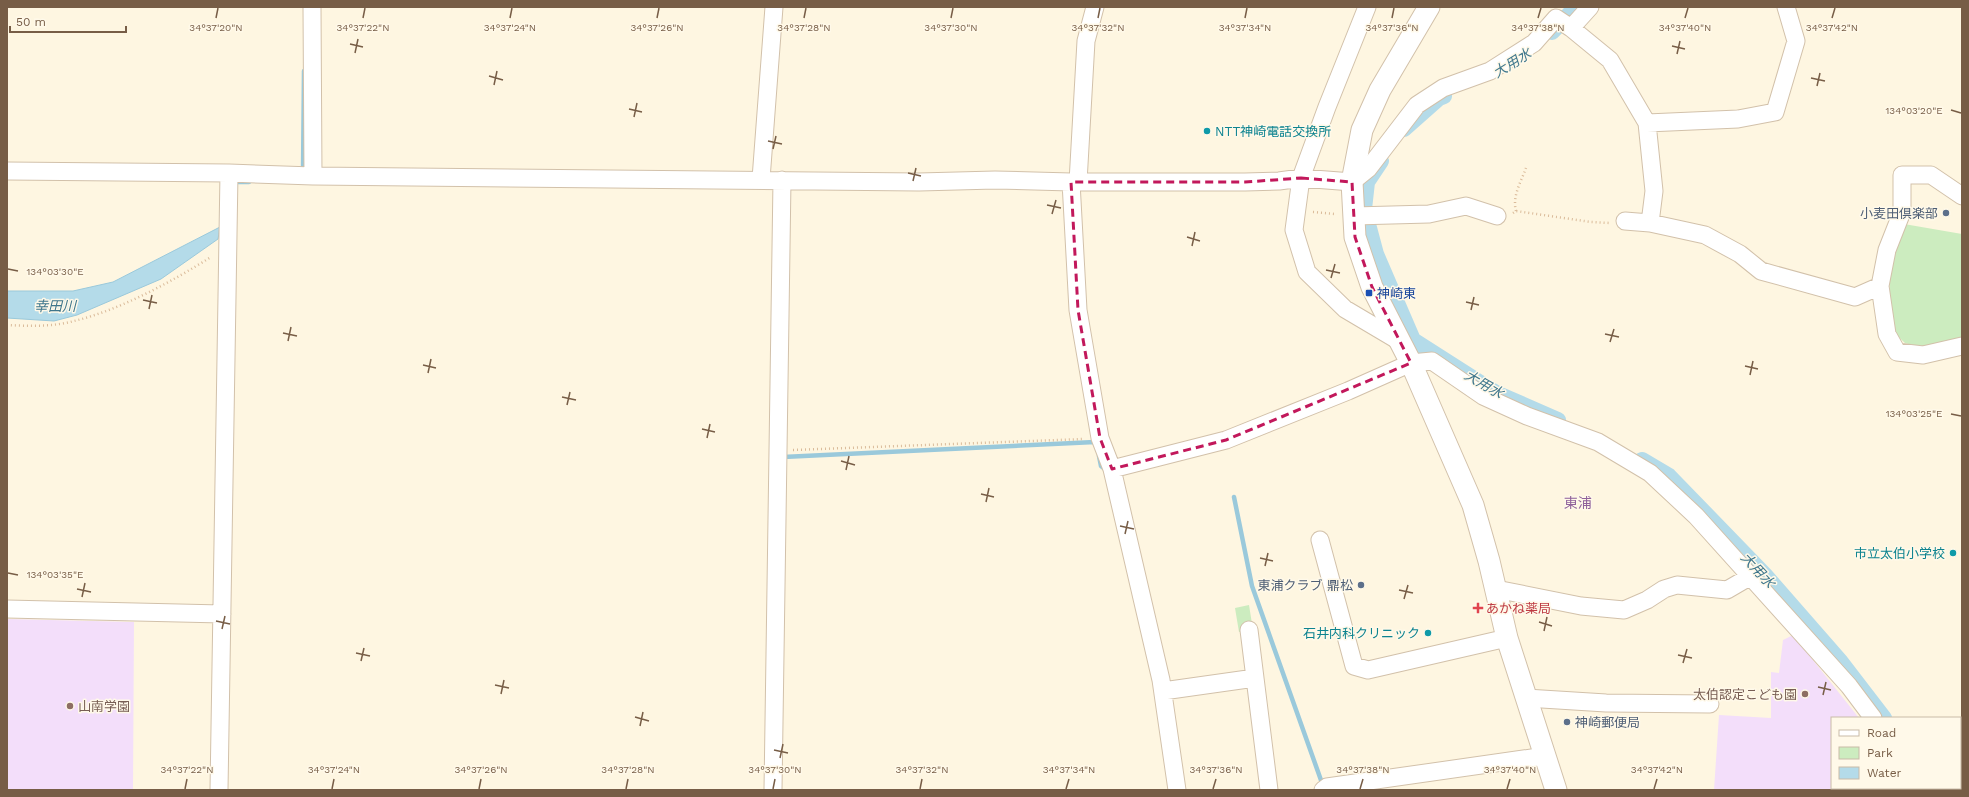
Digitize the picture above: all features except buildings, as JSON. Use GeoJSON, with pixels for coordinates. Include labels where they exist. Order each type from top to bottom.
{"type":"FeatureCollection","features":[{"type":"Feature","properties":{"kind":"street"},"geometry":{"type":"LineString","coordinates":[[312,7],[313,176]]}},
{"type":"Feature","properties":{"kind":"street"},"geometry":{"type":"LineString","coordinates":[[762,179],[774,7]]}},
{"type":"Feature","properties":{"kind":"street"},"geometry":{"type":"LineString","coordinates":[[1095,7],[1086,41],[1073,185],[1078,310],[1100,438],[1112,469],[1163,691],[1176,790]]}},
{"type":"Feature","properties":{"kind":"street"},"geometry":{"type":"LineString","coordinates":[[1367,7],[1327,107],[1301,178],[1294,230],[1307,272],[1345,309],[1399,341]]}},
{"type":"Feature","properties":{"kind":"street"},"geometry":{"type":"LineString","coordinates":[[1429,7],[1380,90],[1362,130],[1352,182],[1363,215],[1355,236],[1372,287],[1411,363],[1472,505],[1496,589],[1507,638],[1556,790]]}},
{"type":"Feature","properties":{"kind":"street"},"geometry":{"type":"LineString","coordinates":[[7,171],[229,179],[313,176],[762,179],[782,184],[995,180],[1073,185],[1245,182],[1301,178],[1352,182],[1368,169],[1417,105],[1443,88],[1490,71],[1534,43],[1564,20],[1590,7]]}},
{"type":"Feature","properties":{"kind":"street"},"geometry":{"type":"LineString","coordinates":[[1647,124],[1738,119],[1775,112],[1796,40],[1786,7]]}},
{"type":"Feature","properties":{"kind":"street"},"geometry":{"type":"LineString","coordinates":[[1564,20],[1610,60],[1647,124],[1654,191],[1650,223]]}},
{"type":"Feature","properties":{"kind":"street"},"geometry":{"type":"LineString","coordinates":[[1962,196],[1931,175],[1902,175],[1902,212],[1887,250],[1880,286],[1887,334],[1897,352],[1922,355],[1962,346]]}},
{"type":"Feature","properties":{"kind":"street"},"geometry":{"type":"LineString","coordinates":[[219,790],[229,179]]}},
{"type":"Feature","properties":{"kind":"street"},"geometry":{"type":"LineString","coordinates":[[773,790],[782,184]]}},
{"type":"Feature","properties":{"kind":"street"},"geometry":{"type":"LineString","coordinates":[[1363,215],[1429,214],[1466,206],[1497,216]]}},
{"type":"Feature","properties":{"kind":"street"},"geometry":{"type":"LineString","coordinates":[[1625,221],[1650,223],[1705,235],[1740,254],[1761,271],[1855,297],[1880,286]]}},
{"type":"Feature","properties":{"kind":"street"},"geometry":{"type":"LineString","coordinates":[[1112,469],[1226,440],[1348,391],[1411,363],[1432,361],[1483,396],[1527,416],[1598,442],[1650,473],[1696,516],[1751,576],[1849,686],[1872,717]]}},
{"type":"Feature","properties":{"kind":"street"},"geometry":{"type":"LineString","coordinates":[[1320,540],[1354,666],[1368,670],[1507,638]]}},
{"type":"Feature","properties":{"kind":"street"},"geometry":{"type":"LineString","coordinates":[[1496,589],[1581,606],[1624,610],[1647,600],[1664,589],[1677,585],[1727,590],[1751,576]]}},
{"type":"Feature","properties":{"kind":"street"},"geometry":{"type":"LineString","coordinates":[[7,609],[222,614]]}},
{"type":"Feature","properties":{"kind":"street"},"geometry":{"type":"LineString","coordinates":[[1249,630],[1269,790]]}},
{"type":"Feature","properties":{"kind":"street"},"geometry":{"type":"LineString","coordinates":[[1163,691],[1255,678]]}},
{"type":"Feature","properties":{"kind":"street"},"geometry":{"type":"LineString","coordinates":[[1526,698],[1606,703],[1710,704]]}},
{"type":"Feature","properties":{"kind":"street"},"geometry":{"type":"LineString","coordinates":[[1323,790],[1326,787],[1545,756]]}},
{"type":"Feature","properties":{"kind":"path"},"geometry":{"type":"LineString","coordinates":[[1516,212],[1514,204],[1515,196],[1526,168]]}},
{"type":"Feature","properties":{"kind":"path"},"geometry":{"type":"LineString","coordinates":[[1297,210],[1363,215]]}},
{"type":"Feature","properties":{"kind":"path"},"geometry":{"type":"LineString","coordinates":[[1497,216],[1507,217],[1516,212],[1591,222],[1625,221]]}},
{"type":"Feature","properties":{"kind":"path"},"geometry":{"type":"LineString","coordinates":[[7,325],[48,325],[72,322],[98,314],[177,278],[227,247]]}},
{"type":"Feature","properties":{"kind":"path"},"geometry":{"type":"LineString","coordinates":[[786,450],[1100,438]]}},
{"type":"Feature","properties":{"kind":"highlighted area"},"geometry":{"type":"Polygon","coordinates":[[[1301,178],[1352,182],[1355,237],[1372,287],[1411,363],[1226,440],[1112,469],[1100,438],[1078,310],[1071,182],[1245,182],[1301,178]]]}},
{"type":"Feature","properties":{"kind":"shaded area","name":"山南学園"},"geometry":{"type":"Polygon","coordinates":[[[7,619],[134,622],[133,790],[7,790],[7,619]]]}},
{"type":"Feature","properties":{"kind":"shaded area","name":"太伯認定こども園"},"geometry":{"type":"Polygon","coordinates":[[[1793,635],[1858,717],[1831,717],[1831,789],[1916,790],[1714,790],[1719,715],[1771,718],[1771,672],[1779,673],[1783,640],[1793,635]]]}},
{"type":"Feature","properties":{"kind":"green space"},"geometry":{"type":"Polygon","coordinates":[[[1904,224],[1962,234],[1962,337],[1923,348],[1905,343],[1891,330],[1889,270],[1904,224]]]}},
{"type":"Feature","properties":{"kind":"green space"},"geometry":{"type":"Polygon","coordinates":[[[1249,605],[1253,630],[1239,632],[1235,608],[1249,605]]]}},
{"type":"Feature","properties":{"kind":"water","name":"幸田川"},"geometry":{"type":"Polygon","coordinates":[[[220,227],[218,239],[161,279],[77,315],[54,321],[7,318],[7,291],[73,291],[113,282],[220,227]]]}},
{"type":"Feature","properties":{"kind":"waterway","name":"大用水"},"geometry":{"type":"LineString","coordinates":[[1552,32],[1576,7]]}},
{"type":"Feature","properties":{"kind":"waterway"},"geometry":{"type":"LineString","coordinates":[[303,173],[304,71]]}},
{"type":"Feature","properties":{"kind":"waterway","name":"大用水"},"geometry":{"type":"LineString","coordinates":[[1404,129],[1439,98],[1444,96]]}},
{"type":"Feature","properties":{"kind":"waterway","name":"大用水"},"geometry":{"type":"LineString","coordinates":[[1381,161],[1367,182],[1364,209],[1376,254],[1413,340],[1496,393],[1558,420]]}},
{"type":"Feature","properties":{"kind":"waterway"},"geometry":{"type":"LineString","coordinates":[[233,182],[249,182]]}},
{"type":"Feature","properties":{"kind":"waterway"},"geometry":{"type":"LineString","coordinates":[[783,457],[1095,442],[1096,445]]}},
{"type":"Feature","properties":{"kind":"waterway"},"geometry":{"type":"LineString","coordinates":[[1099,456],[1101,466],[1106,470]]}},
{"type":"Feature","properties":{"kind":"waterway","name":"大用水"},"geometry":{"type":"LineString","coordinates":[[1642,460],[1669,476],[1765,575],[1841,662],[1883,717]]}},
{"type":"Feature","properties":{"kind":"waterway"},"geometry":{"type":"LineString","coordinates":[[1234,497],[1252,586],[1322,783]]}},
{"type":"Feature","properties":{"kind":"place","name":"NTT神崎電話交換所"},"geometry":{"type":"Point","coordinates":[1207,131]}},
{"type":"Feature","properties":{"kind":"place","name":"小麦田倶楽部"},"geometry":{"type":"Point","coordinates":[1946,213]}},
{"type":"Feature","properties":{"kind":"place","name":"神崎東"},"geometry":{"type":"Point","coordinates":[1369,293]}},
{"type":"Feature","properties":{"kind":"place","name":"市立太伯小学校"},"geometry":{"type":"Point","coordinates":[1953,553]}},
{"type":"Feature","properties":{"kind":"place","name":"東浦クラブ 鼎松"},"geometry":{"type":"Point","coordinates":[1361,585]}},
{"type":"Feature","properties":{"kind":"place","name":"あかね薬局"},"geometry":{"type":"Point","coordinates":[1478,608]}},
{"type":"Feature","properties":{"kind":"place","name":"石井内科クリニック"},"geometry":{"type":"Point","coordinates":[1428,633]}},
{"type":"Feature","properties":{"kind":"place","name":"太伯認定こども園"},"geometry":{"type":"Point","coordinates":[1805,694]}},
{"type":"Feature","properties":{"kind":"place","name":"山南学園"},"geometry":{"type":"Point","coordinates":[70,706]}},
{"type":"Feature","properties":{"kind":"place","name":"神崎郵便局"},"geometry":{"type":"Point","coordinates":[1567,722]}},
{"type":"Feature","properties":{"kind":"district","name":"東浦"},"geometry":{"type":"Point","coordinates":[1578,503]}}]}
